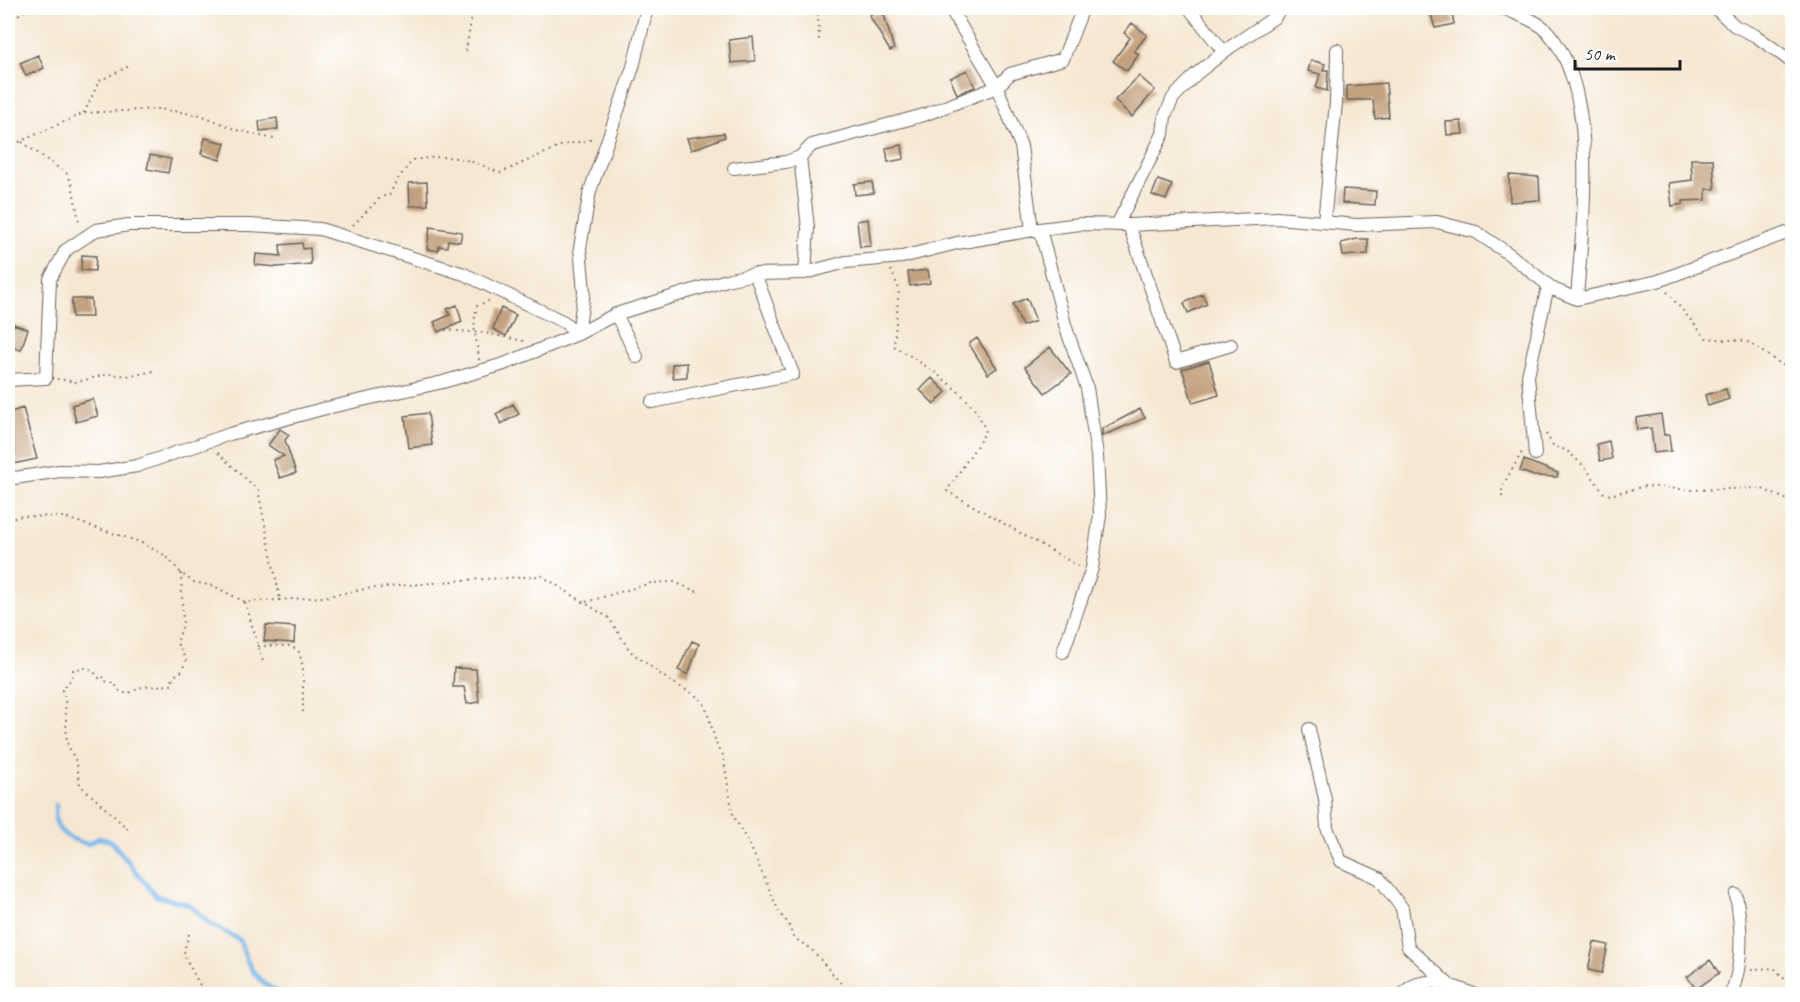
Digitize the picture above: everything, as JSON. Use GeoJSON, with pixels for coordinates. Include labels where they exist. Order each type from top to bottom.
{"type":"FeatureCollection","features":[{"type":"Feature","properties":{"kind":"street"},"geometry":{"type":"LineString","coordinates":[[578,334],[584,292],[580,248],[590,191],[633,67],[647,8]]}},
{"type":"Feature","properties":{"kind":"street"},"geometry":{"type":"LineString","coordinates":[[950,8],[998,87],[1021,146],[1036,229],[1086,388],[1097,455],[1100,514],[1092,567],[1063,652]]}},
{"type":"Feature","properties":{"kind":"street"},"geometry":{"type":"LineString","coordinates":[[734,168],[786,162],[800,157],[812,145],[924,115],[998,87],[1010,74],[1063,59],[1083,8]]}},
{"type":"Feature","properties":{"kind":"street"},"geometry":{"type":"LineString","coordinates":[[1189,8],[1224,52]]}},
{"type":"Feature","properties":{"kind":"street"},"geometry":{"type":"LineString","coordinates":[[1231,345],[1176,362],[1123,225],[1163,134],[1165,116],[1173,98],[1196,74],[1275,17],[1280,8]]}},
{"type":"Feature","properties":{"kind":"street"},"geometry":{"type":"LineString","coordinates":[[1503,8],[1545,29],[1562,50],[1579,105],[1584,142],[1584,197],[1577,299]]}},
{"type":"Feature","properties":{"kind":"street"},"geometry":{"type":"LineString","coordinates":[[1715,8],[1735,26],[1756,36],[1792,62]]}},
{"type":"Feature","properties":{"kind":"street"},"geometry":{"type":"LineString","coordinates":[[1324,222],[1336,103],[1337,50]]}},
{"type":"Feature","properties":{"kind":"street"},"geometry":{"type":"LineString","coordinates":[[800,157],[808,228],[805,273]]}},
{"type":"Feature","properties":{"kind":"street"},"geometry":{"type":"LineString","coordinates":[[8,479],[60,471],[99,472],[137,466],[230,434],[480,371],[578,334],[616,314],[755,274],[805,273],[846,262],[887,258],[1036,229],[1080,224],[1123,225],[1277,218],[1390,225],[1437,222],[1476,232],[1509,254],[1548,286],[1577,299],[1658,281],[1792,231]]}},
{"type":"Feature","properties":{"kind":"street"},"geometry":{"type":"LineString","coordinates":[[8,380],[46,378],[50,279],[66,250],[96,230],[129,225],[249,225],[320,228],[464,274],[508,292],[564,322],[578,334]]}},
{"type":"Feature","properties":{"kind":"street"},"geometry":{"type":"LineString","coordinates":[[652,402],[793,374],[755,274]]}},
{"type":"Feature","properties":{"kind":"street"},"geometry":{"type":"LineString","coordinates":[[1534,448],[1528,376],[1548,286]]}},
{"type":"Feature","properties":{"kind":"street"},"geometry":{"type":"LineString","coordinates":[[616,314],[637,357]]}},
{"type":"Feature","properties":{"kind":"street"},"geometry":{"type":"LineString","coordinates":[[1309,729],[1325,799],[1327,828],[1341,861],[1378,879],[1402,908],[1408,947],[1448,984]]}},
{"type":"Feature","properties":{"kind":"street"},"geometry":{"type":"LineString","coordinates":[[1731,994],[1739,968],[1740,917],[1736,895]]}},
{"type":"Feature","properties":{"kind":"street"},"geometry":{"type":"LineString","coordinates":[[1402,994],[1416,985],[1433,982],[1448,984],[1473,994]]}},
{"type":"Feature","properties":{"kind":"path"},"geometry":{"type":"LineString","coordinates":[[8,21],[29,8]]}},
{"type":"Feature","properties":{"kind":"path"},"geometry":{"type":"LineString","coordinates":[[466,51],[473,8]]}},
{"type":"Feature","properties":{"kind":"path"},"geometry":{"type":"LineString","coordinates":[[818,8],[819,41]]}},
{"type":"Feature","properties":{"kind":"path"},"geometry":{"type":"LineString","coordinates":[[84,113],[99,81],[129,66]]}},
{"type":"Feature","properties":{"kind":"path"},"geometry":{"type":"LineString","coordinates":[[8,147],[84,113],[159,109],[201,116],[237,130],[278,140]]}},
{"type":"Feature","properties":{"kind":"path"},"geometry":{"type":"LineString","coordinates":[[342,235],[381,197],[390,194],[396,181],[413,160],[447,155],[475,162],[500,173],[563,145],[609,138]]}},
{"type":"Feature","properties":{"kind":"path"},"geometry":{"type":"LineString","coordinates":[[22,142],[67,174],[72,184],[72,198],[79,221],[96,230]]}},
{"type":"Feature","properties":{"kind":"path"},"geometry":{"type":"LineString","coordinates":[[887,258],[899,290],[894,346],[950,383],[984,420],[985,432],[947,491],[1078,567],[1092,567]]}},
{"type":"Feature","properties":{"kind":"path"},"geometry":{"type":"LineString","coordinates":[[1658,281],[1706,338],[1746,341],[1784,366],[1792,377]]}},
{"type":"Feature","properties":{"kind":"path"},"geometry":{"type":"LineString","coordinates":[[480,371],[478,350],[472,332],[477,306],[508,292]]}},
{"type":"Feature","properties":{"kind":"path"},"geometry":{"type":"LineString","coordinates":[[446,330],[472,332],[544,347]]}},
{"type":"Feature","properties":{"kind":"path"},"geometry":{"type":"LineString","coordinates":[[46,378],[77,382],[108,374],[131,376],[153,371]]}},
{"type":"Feature","properties":{"kind":"path"},"geometry":{"type":"LineString","coordinates":[[1532,416],[1554,447],[1566,450],[1585,467],[1604,493],[1610,495],[1645,486],[1692,490],[1760,488],[1792,502]]}},
{"type":"Feature","properties":{"kind":"path"},"geometry":{"type":"LineString","coordinates":[[204,444],[221,455],[258,490],[280,599]]}},
{"type":"Feature","properties":{"kind":"path"},"geometry":{"type":"LineString","coordinates":[[1502,497],[1502,488],[1519,454],[1534,448]]}},
{"type":"Feature","properties":{"kind":"path"},"geometry":{"type":"LineString","coordinates":[[8,520],[21,516],[63,517],[155,549],[194,582],[214,586],[245,602],[324,597],[365,589],[528,575],[542,576],[609,618],[630,651],[667,679],[698,697],[705,705],[718,749],[723,755],[733,815],[740,824],[780,914],[788,923],[793,937],[812,950],[850,994]]}},
{"type":"Feature","properties":{"kind":"path"},"geometry":{"type":"LineString","coordinates":[[128,829],[80,785],[77,764],[67,743],[65,698],[62,690],[72,678],[72,670],[82,666],[92,669],[99,678],[103,676],[104,681],[115,683],[118,690],[127,694],[142,687],[171,685],[172,677],[182,671],[186,660],[177,643],[183,624],[181,573]]}},
{"type":"Feature","properties":{"kind":"path"},"geometry":{"type":"LineString","coordinates":[[585,602],[651,583],[674,582],[698,592]]}},
{"type":"Feature","properties":{"kind":"path"},"geometry":{"type":"LineString","coordinates":[[245,602],[264,665]]}},
{"type":"Feature","properties":{"kind":"path"},"geometry":{"type":"LineString","coordinates":[[258,646],[291,646],[299,652],[303,667],[303,715]]}},
{"type":"Feature","properties":{"kind":"path"},"geometry":{"type":"LineString","coordinates":[[189,934],[184,951],[186,960],[205,994]]}},
{"type":"Feature","properties":{"kind":"path"},"geometry":{"type":"LineString","coordinates":[[1739,968],[1774,968],[1784,978],[1792,967]]}},
{"type":"Feature","properties":{"kind":"building"},"geometry":{"type":"Polygon","coordinates":[[[1429,8],[1451,8],[1454,24],[1435,28],[1429,8]]]}},
{"type":"Feature","properties":{"kind":"building"},"geometry":{"type":"Polygon","coordinates":[[[883,11],[894,49],[890,51],[869,15],[883,11]]]}},
{"type":"Feature","properties":{"kind":"building"},"geometry":{"type":"Polygon","coordinates":[[[1132,23],[1147,35],[1134,51],[1139,54],[1127,71],[1113,61],[1130,38],[1124,33],[1132,23]]]}},
{"type":"Feature","properties":{"kind":"building"},"geometry":{"type":"Polygon","coordinates":[[[753,37],[755,61],[731,63],[729,40],[753,37]]]}},
{"type":"Feature","properties":{"kind":"building"},"geometry":{"type":"Polygon","coordinates":[[[38,55],[44,68],[26,76],[20,63],[38,55]]]}},
{"type":"Feature","properties":{"kind":"building"},"geometry":{"type":"Polygon","coordinates":[[[1311,60],[1325,64],[1323,70],[1328,70],[1327,91],[1316,88],[1320,74],[1308,71],[1311,60]]]}},
{"type":"Feature","properties":{"kind":"building"},"geometry":{"type":"Polygon","coordinates":[[[967,70],[975,87],[957,94],[950,78],[967,70]]]}},
{"type":"Feature","properties":{"kind":"building"},"geometry":{"type":"Polygon","coordinates":[[[1139,76],[1155,90],[1132,117],[1115,100],[1139,76]]]}},
{"type":"Feature","properties":{"kind":"building"},"geometry":{"type":"Polygon","coordinates":[[[1386,83],[1389,117],[1375,119],[1373,100],[1347,100],[1347,86],[1386,83]]]}},
{"type":"Feature","properties":{"kind":"building"},"geometry":{"type":"Polygon","coordinates":[[[277,118],[278,129],[260,131],[259,121],[277,118]]]}},
{"type":"Feature","properties":{"kind":"building"},"geometry":{"type":"Polygon","coordinates":[[[1461,121],[1463,134],[1447,135],[1446,122],[1461,121]]]}},
{"type":"Feature","properties":{"kind":"building"},"geometry":{"type":"Polygon","coordinates":[[[724,133],[725,137],[691,150],[687,138],[724,133]]]}},
{"type":"Feature","properties":{"kind":"building"},"geometry":{"type":"Polygon","coordinates":[[[205,138],[225,143],[220,160],[201,154],[205,138]]]}},
{"type":"Feature","properties":{"kind":"building"},"geometry":{"type":"Polygon","coordinates":[[[902,145],[904,159],[888,162],[886,148],[902,145]]]}},
{"type":"Feature","properties":{"kind":"building"},"geometry":{"type":"Polygon","coordinates":[[[150,155],[171,159],[168,173],[147,169],[150,155]]]}},
{"type":"Feature","properties":{"kind":"building"},"geometry":{"type":"Polygon","coordinates":[[[1691,159],[1713,159],[1715,189],[1706,189],[1706,200],[1683,201],[1683,204],[1672,206],[1669,183],[1692,180],[1691,159]]]}},
{"type":"Feature","properties":{"kind":"building"},"geometry":{"type":"Polygon","coordinates":[[[1509,175],[1539,177],[1540,200],[1510,202],[1509,175]]]}},
{"type":"Feature","properties":{"kind":"building"},"geometry":{"type":"Polygon","coordinates":[[[1158,180],[1172,185],[1166,200],[1152,195],[1158,180]]]}},
{"type":"Feature","properties":{"kind":"building"},"geometry":{"type":"Polygon","coordinates":[[[427,182],[428,205],[410,206],[409,183],[427,182]]]}},
{"type":"Feature","properties":{"kind":"building"},"geometry":{"type":"Polygon","coordinates":[[[872,182],[874,193],[855,195],[854,184],[872,182]]]}},
{"type":"Feature","properties":{"kind":"building"},"geometry":{"type":"Polygon","coordinates":[[[1343,189],[1376,191],[1375,205],[1342,203],[1343,189]]]}},
{"type":"Feature","properties":{"kind":"building"},"geometry":{"type":"Polygon","coordinates":[[[868,219],[871,246],[860,247],[857,221],[868,219]]]}},
{"type":"Feature","properties":{"kind":"building"},"geometry":{"type":"Polygon","coordinates":[[[430,227],[462,232],[460,242],[448,240],[447,247],[439,246],[438,251],[427,249],[430,227]]]}},
{"type":"Feature","properties":{"kind":"building"},"geometry":{"type":"Polygon","coordinates":[[[1368,239],[1368,254],[1343,256],[1341,243],[1368,239]]]}},
{"type":"Feature","properties":{"kind":"building"},"geometry":{"type":"Polygon","coordinates":[[[302,243],[303,249],[310,248],[311,264],[278,267],[255,265],[256,254],[281,256],[280,245],[302,243]]]}},
{"type":"Feature","properties":{"kind":"building"},"geometry":{"type":"Polygon","coordinates":[[[82,255],[96,256],[95,271],[81,270],[82,255]]]}},
{"type":"Feature","properties":{"kind":"building"},"geometry":{"type":"Polygon","coordinates":[[[928,270],[930,283],[910,286],[908,272],[928,270]]]}},
{"type":"Feature","properties":{"kind":"building"},"geometry":{"type":"Polygon","coordinates":[[[1202,294],[1207,304],[1188,313],[1184,303],[1202,294]]]}},
{"type":"Feature","properties":{"kind":"building"},"geometry":{"type":"Polygon","coordinates":[[[1027,298],[1036,321],[1022,326],[1013,304],[1027,298]]]}},
{"type":"Feature","properties":{"kind":"building"},"geometry":{"type":"Polygon","coordinates":[[[72,299],[91,299],[92,317],[72,317],[72,299]]]}},
{"type":"Feature","properties":{"kind":"building"},"geometry":{"type":"Polygon","coordinates":[[[457,305],[462,322],[438,332],[434,322],[450,315],[447,309],[457,305]]]}},
{"type":"Feature","properties":{"kind":"building"},"geometry":{"type":"Polygon","coordinates":[[[501,308],[516,315],[506,336],[493,329],[501,308]]]}},
{"type":"Feature","properties":{"kind":"building"},"geometry":{"type":"Polygon","coordinates":[[[13,324],[28,329],[21,350],[8,346],[13,324]]]}},
{"type":"Feature","properties":{"kind":"building"},"geometry":{"type":"Polygon","coordinates":[[[977,338],[997,368],[988,374],[969,344],[977,338]]]}},
{"type":"Feature","properties":{"kind":"building"},"geometry":{"type":"Polygon","coordinates":[[[1050,347],[1071,374],[1045,393],[1025,367],[1050,347]]]}},
{"type":"Feature","properties":{"kind":"building"},"geometry":{"type":"Polygon","coordinates":[[[1209,361],[1219,395],[1193,403],[1182,369],[1209,361]]]}},
{"type":"Feature","properties":{"kind":"building"},"geometry":{"type":"Polygon","coordinates":[[[687,363],[687,377],[673,378],[672,364],[687,363]]]}},
{"type":"Feature","properties":{"kind":"building"},"geometry":{"type":"Polygon","coordinates":[[[932,378],[946,392],[934,404],[920,390],[932,378]]]}},
{"type":"Feature","properties":{"kind":"building"},"geometry":{"type":"Polygon","coordinates":[[[1726,389],[1729,399],[1708,406],[1705,395],[1726,389]]]}},
{"type":"Feature","properties":{"kind":"building"},"geometry":{"type":"Polygon","coordinates":[[[93,399],[98,416],[76,422],[72,405],[93,399]]]}},
{"type":"Feature","properties":{"kind":"building"},"geometry":{"type":"Polygon","coordinates":[[[513,404],[519,414],[501,424],[496,414],[513,404]]]}},
{"type":"Feature","properties":{"kind":"building"},"geometry":{"type":"Polygon","coordinates":[[[23,408],[37,459],[8,465],[8,454],[15,452],[8,413],[23,408]]]}},
{"type":"Feature","properties":{"kind":"building"},"geometry":{"type":"Polygon","coordinates":[[[1140,409],[1145,418],[1102,436],[1102,429],[1140,409]]]}},
{"type":"Feature","properties":{"kind":"building"},"geometry":{"type":"Polygon","coordinates":[[[428,413],[432,445],[409,448],[405,416],[428,413]]]}},
{"type":"Feature","properties":{"kind":"building"},"geometry":{"type":"Polygon","coordinates":[[[1661,414],[1664,435],[1669,435],[1671,451],[1654,453],[1651,428],[1637,430],[1636,418],[1661,414]]]}},
{"type":"Feature","properties":{"kind":"building"},"geometry":{"type":"Polygon","coordinates":[[[280,429],[289,435],[285,440],[296,473],[280,478],[273,460],[284,456],[268,445],[280,429]]]}},
{"type":"Feature","properties":{"kind":"building"},"geometry":{"type":"Polygon","coordinates":[[[1609,441],[1612,459],[1600,461],[1597,444],[1609,441]]]}},
{"type":"Feature","properties":{"kind":"building"},"geometry":{"type":"Polygon","coordinates":[[[1524,460],[1558,473],[1557,477],[1534,476],[1520,471],[1524,460]]]}},
{"type":"Feature","properties":{"kind":"building"},"geometry":{"type":"Polygon","coordinates":[[[266,625],[295,627],[294,643],[264,641],[266,625]]]}},
{"type":"Feature","properties":{"kind":"building"},"geometry":{"type":"Polygon","coordinates":[[[692,641],[699,644],[688,675],[678,670],[692,641]]]}},
{"type":"Feature","properties":{"kind":"building"},"geometry":{"type":"Polygon","coordinates":[[[454,668],[476,669],[479,702],[467,704],[464,687],[453,687],[454,668]]]}},
{"type":"Feature","properties":{"kind":"building"},"geometry":{"type":"Polygon","coordinates":[[[1594,942],[1608,945],[1602,973],[1588,970],[1594,942]]]}},
{"type":"Feature","properties":{"kind":"building"},"geometry":{"type":"Polygon","coordinates":[[[1710,960],[1719,973],[1696,989],[1687,977],[1710,960]]]}},
{"type":"Feature","properties":{"kind":"waterway"},"geometry":{"type":"LineString","coordinates":[[56,805],[56,821],[62,832],[88,844],[99,838],[111,841],[156,896],[188,904],[210,924],[240,940],[254,973],[265,984],[282,994]]}}]}
